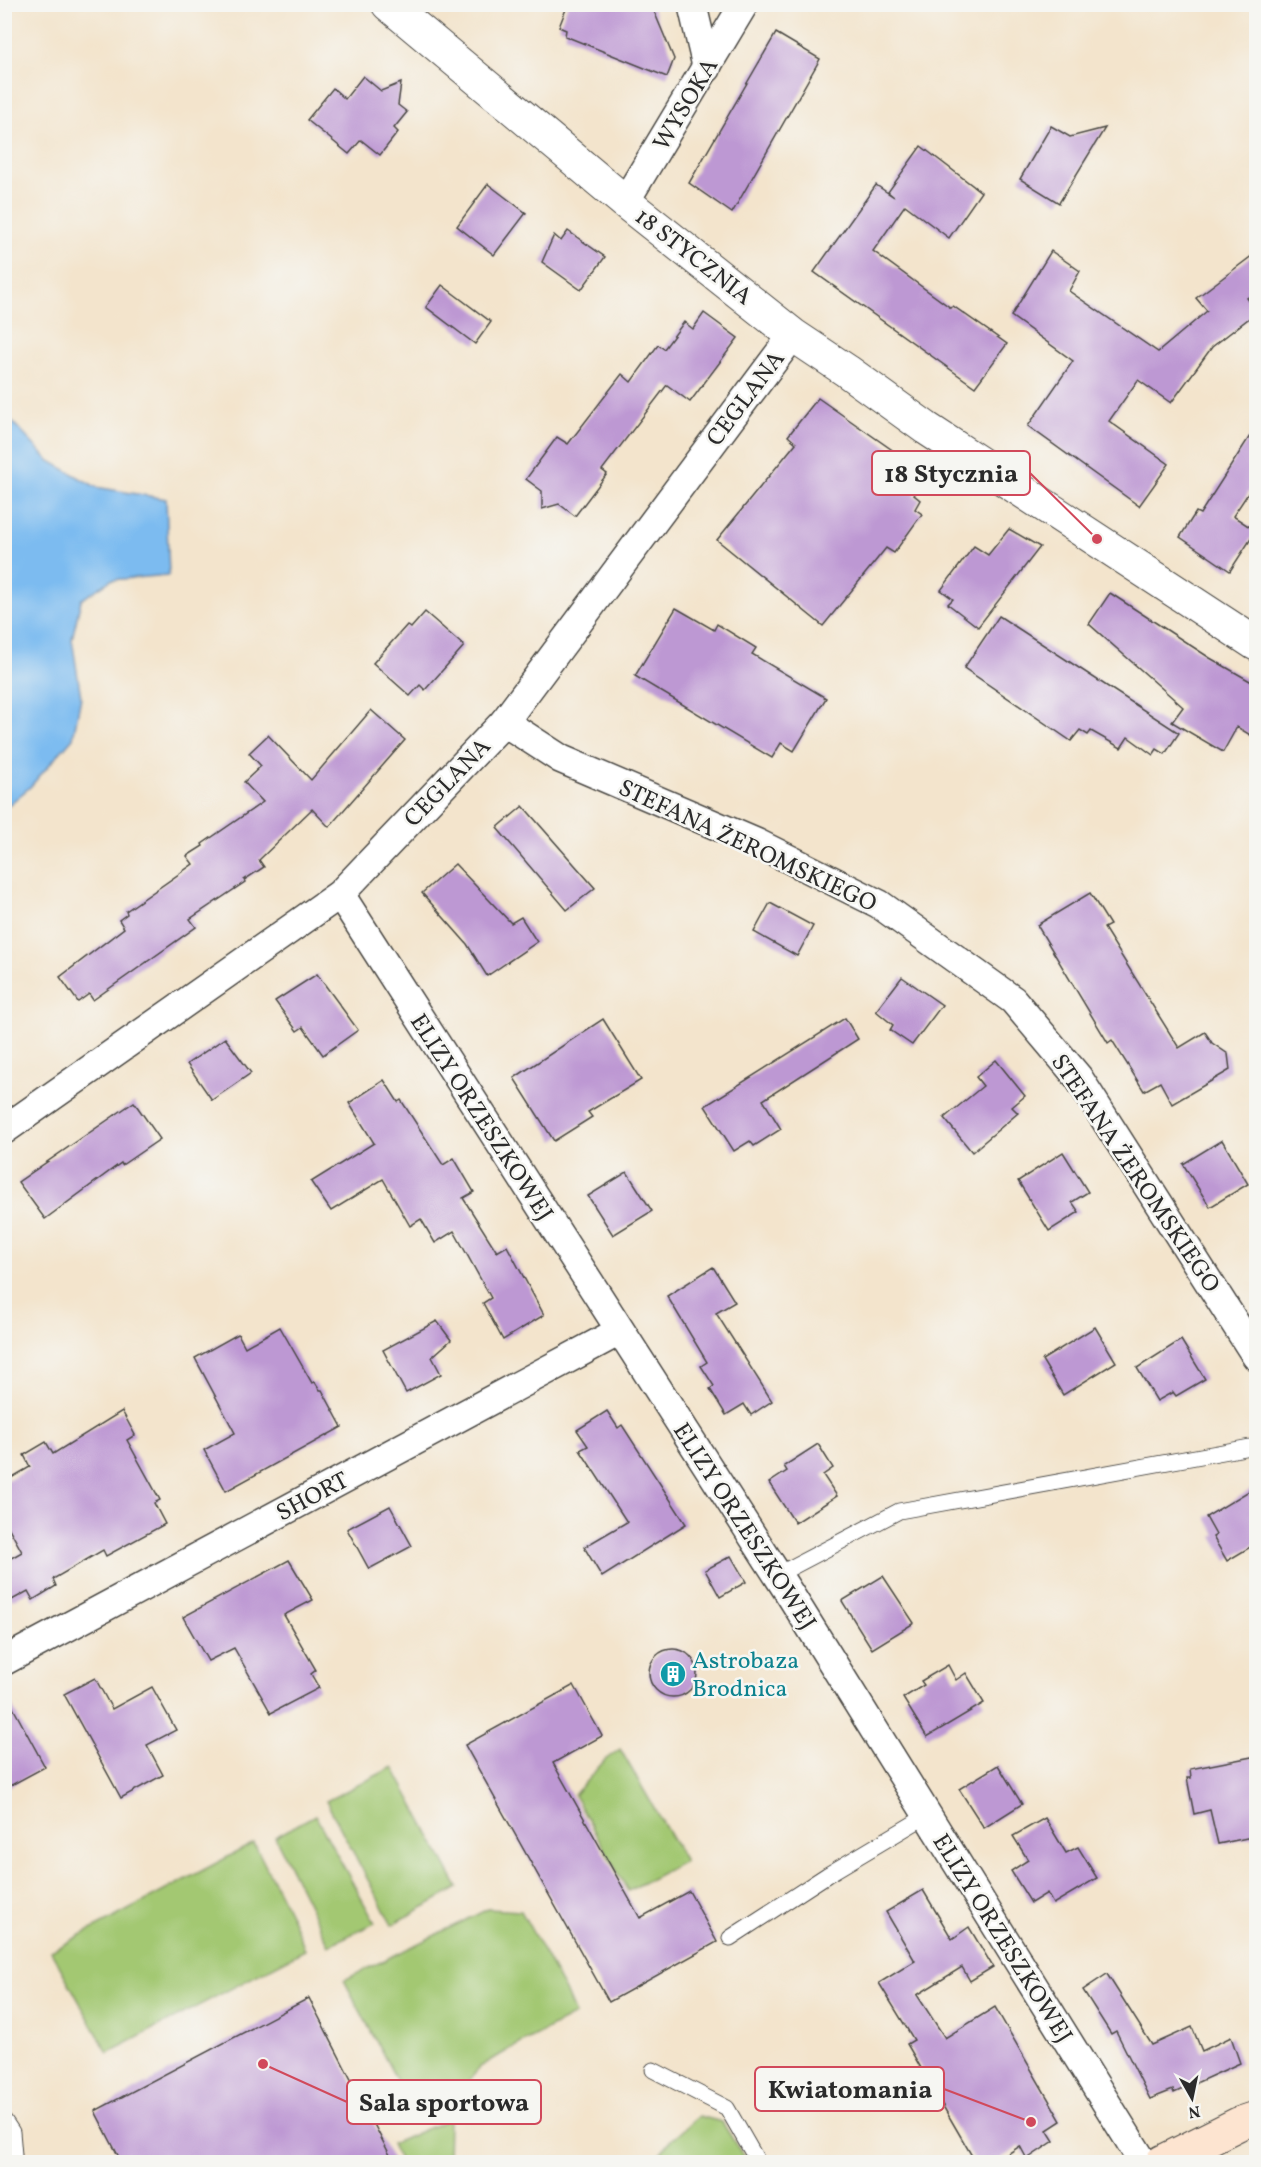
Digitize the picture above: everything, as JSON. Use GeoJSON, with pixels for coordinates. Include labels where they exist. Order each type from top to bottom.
{"type":"FeatureCollection","features":[{"type":"Feature","properties":{"kind":"main road"},"geometry":{"type":"LineString","coordinates":[[1162,2163],[1238,2124],[1257,2118]]}},
{"type":"Feature","properties":{"kind":"street","name":"18 STYCZNIA"},"geometry":{"type":"LineString","coordinates":[[388,4],[625,202],[793,335],[926,428],[1257,644]]}},
{"type":"Feature","properties":{"kind":"street"},"geometry":{"type":"LineString","coordinates":[[692,4],[707,68]]}},
{"type":"Feature","properties":{"kind":"street","name":"WYSOKA"},"geometry":{"type":"LineString","coordinates":[[625,202],[744,4]]}},
{"type":"Feature","properties":{"kind":"street","name":"CEGLANA"},"geometry":{"type":"LineString","coordinates":[[4,1130],[340,894],[504,722],[793,335]]}},
{"type":"Feature","properties":{"kind":"street","name":"STEFANA ŻEROMSKIEGO"},"geometry":{"type":"LineString","coordinates":[[504,722],[561,759],[757,843],[879,904],[1012,1000],[1078,1077],[1257,1356]]}},
{"type":"Feature","properties":{"kind":"street","name":"ELIZY ORZESZKOWEJ"},"geometry":{"type":"LineString","coordinates":[[340,894],[777,1575],[1143,2163]]}},
{"type":"Feature","properties":{"kind":"street","name":"SHORT"},"geometry":{"type":"LineString","coordinates":[[4,1661],[620,1331]]}},
{"type":"Feature","properties":{"kind":"lane"},"geometry":{"type":"LineString","coordinates":[[777,1575],[899,1511],[1257,1446]]}},
{"type":"Feature","properties":{"kind":"lane"},"geometry":{"type":"LineString","coordinates":[[730,1938],[827,1875],[926,1816]]}},
{"type":"Feature","properties":{"kind":"lane"},"geometry":{"type":"LineString","coordinates":[[653,2070],[727,2108],[758,2163]]}},
{"type":"Feature","properties":{"kind":"lane"},"geometry":{"type":"LineString","coordinates":[[4,2120],[12,2132],[14,2155],[4,2160]]}},
{"type":"Feature","properties":{"kind":"green space"},"geometry":{"type":"Polygon","coordinates":[[[620,1749],[685,1861],[628,1891],[574,1795],[605,1760],[620,1749]]]}},
{"type":"Feature","properties":{"kind":"green space"},"geometry":{"type":"Polygon","coordinates":[[[393,1767],[458,1888],[392,1925],[326,1801],[393,1767]]]}},
{"type":"Feature","properties":{"kind":"green space"},"geometry":{"type":"Polygon","coordinates":[[[315,1815],[375,1923],[329,1945],[275,1837],[315,1815]]]}},
{"type":"Feature","properties":{"kind":"green space"},"geometry":{"type":"Polygon","coordinates":[[[254,1843],[293,1920],[305,1950],[108,2053],[51,1951],[254,1843]]]}},
{"type":"Feature","properties":{"kind":"green space"},"geometry":{"type":"Polygon","coordinates":[[[488,1909],[521,1911],[565,1991],[575,2015],[480,2067],[460,2092],[416,2117],[344,1980],[488,1909]]]}},
{"type":"Feature","properties":{"kind":"green space"},"geometry":{"type":"Polygon","coordinates":[[[699,2116],[722,2122],[747,2162],[653,2162],[671,2140],[699,2116]]]}},
{"type":"Feature","properties":{"kind":"green space"},"geometry":{"type":"Polygon","coordinates":[[[449,2119],[448,2162],[400,2162],[392,2144],[449,2119]]]}},
{"type":"Feature","properties":{"kind":"water"},"geometry":{"type":"Polygon","coordinates":[[[4,413],[48,460],[96,487],[166,499],[169,575],[111,580],[81,600],[72,639],[81,697],[73,738],[30,787],[5,808],[4,413]]]}},
{"type":"Feature","properties":{"kind":"building"},"geometry":{"type":"Polygon","coordinates":[[[568,4],[651,4],[674,59],[667,77],[565,36],[566,30],[559,27],[568,4]]]}},
{"type":"Feature","properties":{"kind":"building"},"geometry":{"type":"Polygon","coordinates":[[[776,33],[820,59],[732,213],[689,183],[776,33]]]}},
{"type":"Feature","properties":{"kind":"building"},"geometry":{"type":"Polygon","coordinates":[[[363,76],[381,91],[401,83],[398,105],[407,112],[394,128],[398,132],[380,155],[361,140],[349,154],[307,120],[333,88],[345,99],[363,76]]]}},
{"type":"Feature","properties":{"kind":"building"},"geometry":{"type":"Polygon","coordinates":[[[1051,126],[1070,137],[1105,128],[1059,203],[1020,179],[1051,126]]]}},
{"type":"Feature","properties":{"kind":"building"},"geometry":{"type":"Polygon","coordinates":[[[921,146],[981,192],[949,238],[905,205],[873,251],[951,308],[953,306],[1007,344],[975,387],[814,272],[876,185],[894,197],[888,192],[921,146]]]}},
{"type":"Feature","properties":{"kind":"building"},"geometry":{"type":"Polygon","coordinates":[[[488,184],[526,213],[494,255],[457,226],[488,184]]]}},
{"type":"Feature","properties":{"kind":"building"},"geometry":{"type":"Polygon","coordinates":[[[568,231],[605,257],[581,290],[542,262],[554,235],[561,241],[568,231]]]}},
{"type":"Feature","properties":{"kind":"building"},"geometry":{"type":"Polygon","coordinates":[[[1051,251],[1080,271],[1069,291],[1158,352],[1207,311],[1196,298],[1257,252],[1257,291],[1247,298],[1257,312],[1212,347],[1171,403],[1138,380],[1109,421],[1169,464],[1139,506],[1028,426],[1073,361],[1011,316],[1051,251]]]}},
{"type":"Feature","properties":{"kind":"building"},"geometry":{"type":"Polygon","coordinates":[[[442,285],[491,322],[475,344],[426,307],[442,285]]]}},
{"type":"Feature","properties":{"kind":"building"},"geometry":{"type":"Polygon","coordinates":[[[704,313],[738,338],[690,402],[667,385],[602,470],[607,474],[575,516],[559,504],[542,509],[542,491],[526,479],[557,437],[568,444],[622,374],[631,382],[658,345],[664,349],[684,322],[693,329],[704,313]]]}},
{"type":"Feature","properties":{"kind":"building"},"geometry":{"type":"Polygon","coordinates":[[[818,398],[928,475],[914,495],[920,500],[915,509],[922,514],[894,553],[886,548],[823,626],[717,540],[796,443],[788,436],[818,398]]]}},
{"type":"Feature","properties":{"kind":"building"},"geometry":{"type":"Polygon","coordinates":[[[1257,425],[1257,480],[1233,516],[1256,531],[1230,571],[1180,537],[1196,512],[1200,514],[1257,425]]]}},
{"type":"Feature","properties":{"kind":"building"},"geometry":{"type":"Polygon","coordinates":[[[1009,529],[1040,547],[978,627],[948,604],[953,599],[941,590],[974,546],[988,555],[1009,529]]]}},
{"type":"Feature","properties":{"kind":"building"},"geometry":{"type":"Polygon","coordinates":[[[1110,593],[1210,658],[1257,685],[1257,739],[1237,727],[1223,752],[1172,722],[1183,707],[1089,624],[1110,593]]]}},
{"type":"Feature","properties":{"kind":"building"},"geometry":{"type":"Polygon","coordinates":[[[676,608],[714,630],[717,624],[756,648],[752,654],[826,698],[794,751],[781,743],[772,758],[635,676],[676,608]]]}},
{"type":"Feature","properties":{"kind":"building"},"geometry":{"type":"Polygon","coordinates":[[[425,612],[464,646],[425,690],[420,685],[410,696],[373,663],[407,625],[411,628],[425,612]]]}},
{"type":"Feature","properties":{"kind":"building"},"geometry":{"type":"Polygon","coordinates":[[[999,616],[1179,733],[1165,754],[1157,749],[1153,755],[1128,737],[1121,748],[1091,731],[1088,735],[1080,730],[1071,741],[964,668],[999,616]]]}},
{"type":"Feature","properties":{"kind":"building"},"geometry":{"type":"Polygon","coordinates":[[[371,710],[405,740],[329,827],[312,809],[259,860],[264,867],[190,919],[196,927],[93,1000],[89,994],[78,1002],[60,977],[124,928],[119,920],[127,914],[126,911],[193,864],[187,856],[263,802],[244,782],[261,766],[249,753],[268,735],[311,780],[371,710]]]}},
{"type":"Feature","properties":{"kind":"building"},"geometry":{"type":"Polygon","coordinates":[[[523,806],[595,888],[567,910],[497,828],[523,806]]]}},
{"type":"Feature","properties":{"kind":"building"},"geometry":{"type":"Polygon","coordinates":[[[455,864],[511,923],[521,917],[537,942],[487,976],[467,944],[422,893],[455,864]]]}},
{"type":"Feature","properties":{"kind":"building"},"geometry":{"type":"Polygon","coordinates":[[[1090,893],[1110,925],[1104,928],[1179,1048],[1205,1032],[1212,1043],[1228,1054],[1230,1070],[1172,1104],[1160,1082],[1144,1091],[1112,1040],[1108,1043],[1037,925],[1090,893]]]}},
{"type":"Feature","properties":{"kind":"building"},"geometry":{"type":"Polygon","coordinates":[[[770,903],[813,926],[797,956],[754,932],[770,903]]]}},
{"type":"Feature","properties":{"kind":"building"},"geometry":{"type":"Polygon","coordinates":[[[317,974],[358,1030],[323,1055],[303,1027],[297,1031],[275,1001],[317,974]]]}},
{"type":"Feature","properties":{"kind":"building"},"geometry":{"type":"Polygon","coordinates":[[[902,977],[942,1005],[912,1045],[890,1030],[893,1025],[876,1011],[902,977]]]}},
{"type":"Feature","properties":{"kind":"building"},"geometry":{"type":"Polygon","coordinates":[[[845,1018],[858,1039],[763,1100],[781,1129],[754,1146],[750,1141],[734,1151],[705,1106],[845,1018]]]}},
{"type":"Feature","properties":{"kind":"building"},"geometry":{"type":"Polygon","coordinates":[[[603,1019],[641,1080],[588,1112],[592,1117],[554,1141],[514,1078],[603,1019]]]}},
{"type":"Feature","properties":{"kind":"building"},"geometry":{"type":"Polygon","coordinates":[[[225,1038],[251,1073],[212,1100],[187,1064],[225,1038]]]}},
{"type":"Feature","properties":{"kind":"building"},"geometry":{"type":"Polygon","coordinates":[[[996,1060],[1025,1096],[1012,1107],[1018,1113],[972,1152],[944,1118],[983,1086],[976,1077],[996,1060]]]}},
{"type":"Feature","properties":{"kind":"building"},"geometry":{"type":"Polygon","coordinates":[[[384,1080],[398,1102],[401,1100],[443,1165],[454,1158],[474,1192],[463,1198],[497,1252],[507,1246],[544,1315],[503,1340],[483,1303],[491,1298],[454,1231],[435,1243],[421,1219],[410,1226],[383,1179],[331,1211],[311,1182],[374,1143],[349,1103],[384,1080]]]}},
{"type":"Feature","properties":{"kind":"building"},"geometry":{"type":"Polygon","coordinates":[[[134,1102],[160,1139],[122,1165],[121,1163],[45,1219],[18,1182],[134,1102]]]}},
{"type":"Feature","properties":{"kind":"building"},"geometry":{"type":"Polygon","coordinates":[[[1222,1140],[1248,1184],[1210,1207],[1183,1164],[1222,1140]]]}},
{"type":"Feature","properties":{"kind":"building"},"geometry":{"type":"Polygon","coordinates":[[[1063,1152],[1088,1192],[1072,1202],[1079,1212],[1049,1231],[1018,1181],[1063,1152]]]}},
{"type":"Feature","properties":{"kind":"building"},"geometry":{"type":"Polygon","coordinates":[[[627,1172],[652,1211],[613,1235],[588,1196],[627,1172]]]}},
{"type":"Feature","properties":{"kind":"building"},"geometry":{"type":"Polygon","coordinates":[[[713,1267],[735,1302],[716,1313],[772,1401],[751,1415],[744,1404],[726,1415],[710,1389],[714,1386],[701,1366],[707,1362],[667,1296],[713,1267]]]}},
{"type":"Feature","properties":{"kind":"building"},"geometry":{"type":"Polygon","coordinates":[[[437,1321],[451,1340],[432,1357],[441,1374],[406,1393],[383,1350],[437,1321]]]}},
{"type":"Feature","properties":{"kind":"building"},"geometry":{"type":"Polygon","coordinates":[[[280,1327],[312,1383],[315,1382],[322,1390],[342,1427],[226,1491],[204,1450],[235,1433],[195,1358],[238,1334],[245,1347],[280,1327]]]}},
{"type":"Feature","properties":{"kind":"building"},"geometry":{"type":"Polygon","coordinates":[[[1095,1327],[1116,1362],[1063,1395],[1042,1360],[1095,1327]]]}},
{"type":"Feature","properties":{"kind":"building"},"geometry":{"type":"Polygon","coordinates":[[[1181,1340],[1205,1379],[1176,1396],[1173,1392],[1157,1401],[1137,1368],[1181,1340]]]}},
{"type":"Feature","properties":{"kind":"building"},"geometry":{"type":"Polygon","coordinates":[[[122,1411],[135,1435],[127,1440],[160,1500],[154,1503],[165,1524],[106,1556],[103,1550],[53,1579],[56,1586],[33,1600],[28,1591],[12,1600],[4,1585],[4,1562],[22,1552],[4,1519],[4,1482],[30,1467],[24,1455],[46,1442],[53,1454],[122,1411]]]}},
{"type":"Feature","properties":{"kind":"building"},"geometry":{"type":"Polygon","coordinates":[[[607,1411],[618,1428],[622,1425],[686,1524],[602,1577],[584,1547],[627,1522],[580,1450],[588,1446],[577,1430],[607,1411]]]}},
{"type":"Feature","properties":{"kind":"building"},"geometry":{"type":"Polygon","coordinates":[[[818,1444],[833,1468],[823,1475],[837,1496],[795,1523],[769,1483],[787,1471],[784,1466],[818,1444]]]}},
{"type":"Feature","properties":{"kind":"building"},"geometry":{"type":"Polygon","coordinates":[[[1257,1486],[1257,1543],[1227,1561],[1213,1537],[1216,1535],[1206,1517],[1257,1486]]]}},
{"type":"Feature","properties":{"kind":"building"},"geometry":{"type":"Polygon","coordinates":[[[390,1506],[412,1546],[369,1569],[347,1529],[390,1506]]]}},
{"type":"Feature","properties":{"kind":"building"},"geometry":{"type":"Polygon","coordinates":[[[731,1556],[746,1582],[720,1597],[705,1570],[731,1556]]]}},
{"type":"Feature","properties":{"kind":"building"},"geometry":{"type":"Polygon","coordinates":[[[289,1560],[313,1600],[284,1615],[316,1670],[311,1674],[319,1688],[271,1713],[234,1648],[208,1661],[183,1617],[289,1560]]]}},
{"type":"Feature","properties":{"kind":"building"},"geometry":{"type":"Polygon","coordinates":[[[883,1576],[914,1623],[872,1649],[842,1601],[883,1576]]]}},
{"type":"Feature","properties":{"kind":"building","name":"Astrobaza Brodnica"},"geometry":{"type":"Polygon","coordinates":[[[668,1649],[678,1649],[690,1656],[697,1668],[697,1678],[690,1690],[678,1697],[668,1697],[653,1686],[649,1678],[649,1668],[660,1653],[668,1649]]]}},
{"type":"Feature","properties":{"kind":"building"},"geometry":{"type":"Polygon","coordinates":[[[948,1665],[956,1680],[966,1673],[984,1703],[927,1737],[903,1698],[924,1685],[921,1681],[948,1665]]]}},
{"type":"Feature","properties":{"kind":"building"},"geometry":{"type":"Polygon","coordinates":[[[95,1678],[112,1709],[152,1687],[176,1730],[147,1745],[163,1775],[121,1798],[64,1694],[95,1678]]]}},
{"type":"Feature","properties":{"kind":"building"},"geometry":{"type":"Polygon","coordinates":[[[574,1685],[602,1736],[553,1763],[640,1918],[689,1891],[717,1942],[609,2002],[465,1745],[574,1685]]]}},
{"type":"Feature","properties":{"kind":"building"},"geometry":{"type":"Polygon","coordinates":[[[4,1691],[45,1767],[4,1789],[4,1691]]]}},
{"type":"Feature","properties":{"kind":"building"},"geometry":{"type":"Polygon","coordinates":[[[1257,1756],[1257,1836],[1218,1844],[1210,1810],[1194,1814],[1187,1778],[1191,1778],[1190,1769],[1257,1756]]]}},
{"type":"Feature","properties":{"kind":"building"},"geometry":{"type":"Polygon","coordinates":[[[998,1765],[1022,1804],[984,1828],[959,1789],[998,1765]]]}},
{"type":"Feature","properties":{"kind":"building"},"geometry":{"type":"Polygon","coordinates":[[[1045,1818],[1066,1853],[1078,1847],[1097,1878],[1053,1904],[1047,1893],[1031,1903],[1011,1871],[1028,1860],[1013,1836],[1045,1818]]]}},
{"type":"Feature","properties":{"kind":"building"},"geometry":{"type":"Polygon","coordinates":[[[923,1890],[952,1939],[969,1927],[993,1967],[970,1981],[962,1967],[917,1995],[945,2038],[995,2007],[1061,2121],[1047,2130],[1054,2141],[1027,2159],[1020,2146],[994,2163],[976,2163],[907,2044],[914,2040],[879,1983],[915,1961],[886,1912],[923,1890]]]}},
{"type":"Feature","properties":{"kind":"building"},"geometry":{"type":"Polygon","coordinates":[[[1107,1974],[1152,2045],[1192,2027],[1202,2051],[1231,2037],[1240,2063],[1174,2093],[1173,2090],[1150,2099],[1116,2031],[1111,2034],[1083,1990],[1107,1974]]]}},
{"type":"Feature","properties":{"kind":"building"},"geometry":{"type":"Polygon","coordinates":[[[309,1998],[394,2163],[122,2163],[95,2111],[309,1998]]]}},
{"type":"Feature","properties":{"kind":"place","name":"18 Stycznia"},"geometry":{"type":"Point","coordinates":[1097,539]}},
{"type":"Feature","properties":{"kind":"place","name":"Astrobaza Brodnica"},"geometry":{"type":"Point","coordinates":[673,1674]}},
{"type":"Feature","properties":{"kind":"place","name":"Sala sportowa"},"geometry":{"type":"Point","coordinates":[263,2064]}},
{"type":"Feature","properties":{"kind":"place","name":"Kwiatomania"},"geometry":{"type":"Point","coordinates":[1031,2122]}}]}
